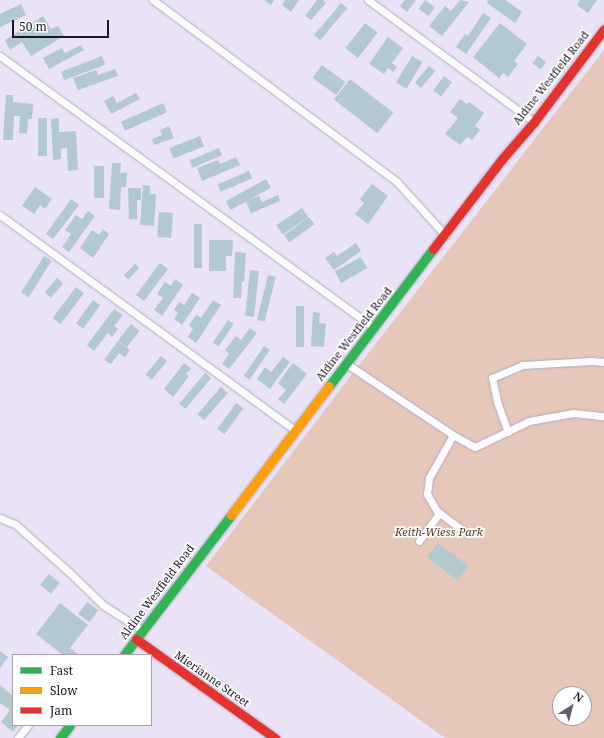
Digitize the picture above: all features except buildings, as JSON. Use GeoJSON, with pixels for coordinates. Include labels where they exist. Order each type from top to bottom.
{"type":"FeatureCollection","features":[{"type":"Feature","properties":{"kind":"main road","name":"Aldine Westfield Road"},"geometry":{"type":"LineString","coordinates":[[125,654],[502,159],[534,122],[604,29]]}},
{"type":"Feature","properties":{"kind":"main road","name":"Mierianne Street"},"geometry":{"type":"LineString","coordinates":[[136,639],[275,738]]}},
{"type":"Feature","properties":{"kind":"main road"},"geometry":{"type":"LineString","coordinates":[[60,738],[69,726]]}},
{"type":"Feature","properties":{"kind":"lane"},"geometry":{"type":"LineString","coordinates":[[153,0],[397,182],[445,235]]}},
{"type":"Feature","properties":{"kind":"lane"},"geometry":{"type":"LineString","coordinates":[[368,0],[534,122]]}},
{"type":"Feature","properties":{"kind":"lane"},"geometry":{"type":"LineString","coordinates":[[0,56],[374,328]]}},
{"type":"Feature","properties":{"kind":"lane"},"geometry":{"type":"LineString","coordinates":[[0,215],[295,430]]}},
{"type":"Feature","properties":{"kind":"lane"},"geometry":{"type":"LineString","coordinates":[[508,432],[497,401],[492,378],[522,365],[592,361],[604,362]]}},
{"type":"Feature","properties":{"kind":"lane"},"geometry":{"type":"LineString","coordinates":[[346,364],[453,435],[475,447],[530,421],[573,413],[604,416]]}},
{"type":"Feature","properties":{"kind":"lane"},"geometry":{"type":"LineString","coordinates":[[453,435],[429,478],[427,494],[439,513],[468,534]]}},
{"type":"Feature","properties":{"kind":"lane"},"geometry":{"type":"LineString","coordinates":[[419,541],[439,513]]}},
{"type":"Feature","properties":{"kind":"lane"},"geometry":{"type":"LineString","coordinates":[[0,518],[15,524],[69,572],[103,605],[142,630]]}},
{"type":"Feature","properties":{"kind":"lane"},"geometry":{"type":"LineString","coordinates":[[18,738],[27,726]]}},
{"type":"Feature","properties":{"kind":"green space","name":"Keith-Wiess Park"},"geometry":{"type":"Polygon","coordinates":[[[604,50],[604,738],[445,738],[206,566],[343,386],[604,50]]]}},
{"type":"Feature","properties":{"kind":"traffic: fast"},"geometry":{"type":"LineString","coordinates":[[329,386],[433,249]]}},
{"type":"Feature","properties":{"kind":"traffic: fast"},"geometry":{"type":"LineString","coordinates":[[125,654],[231,515]]}},
{"type":"Feature","properties":{"kind":"traffic: fast"},"geometry":{"type":"LineString","coordinates":[[60,738],[69,726]]}},
{"type":"Feature","properties":{"kind":"traffic: slow"},"geometry":{"type":"LineString","coordinates":[[231,515],[329,386]]}},
{"type":"Feature","properties":{"kind":"traffic: jam"},"geometry":{"type":"LineString","coordinates":[[433,249],[502,159],[534,122],[604,29]]}},
{"type":"Feature","properties":{"kind":"traffic: jam"},"geometry":{"type":"LineString","coordinates":[[136,639],[275,738]]}}]}
